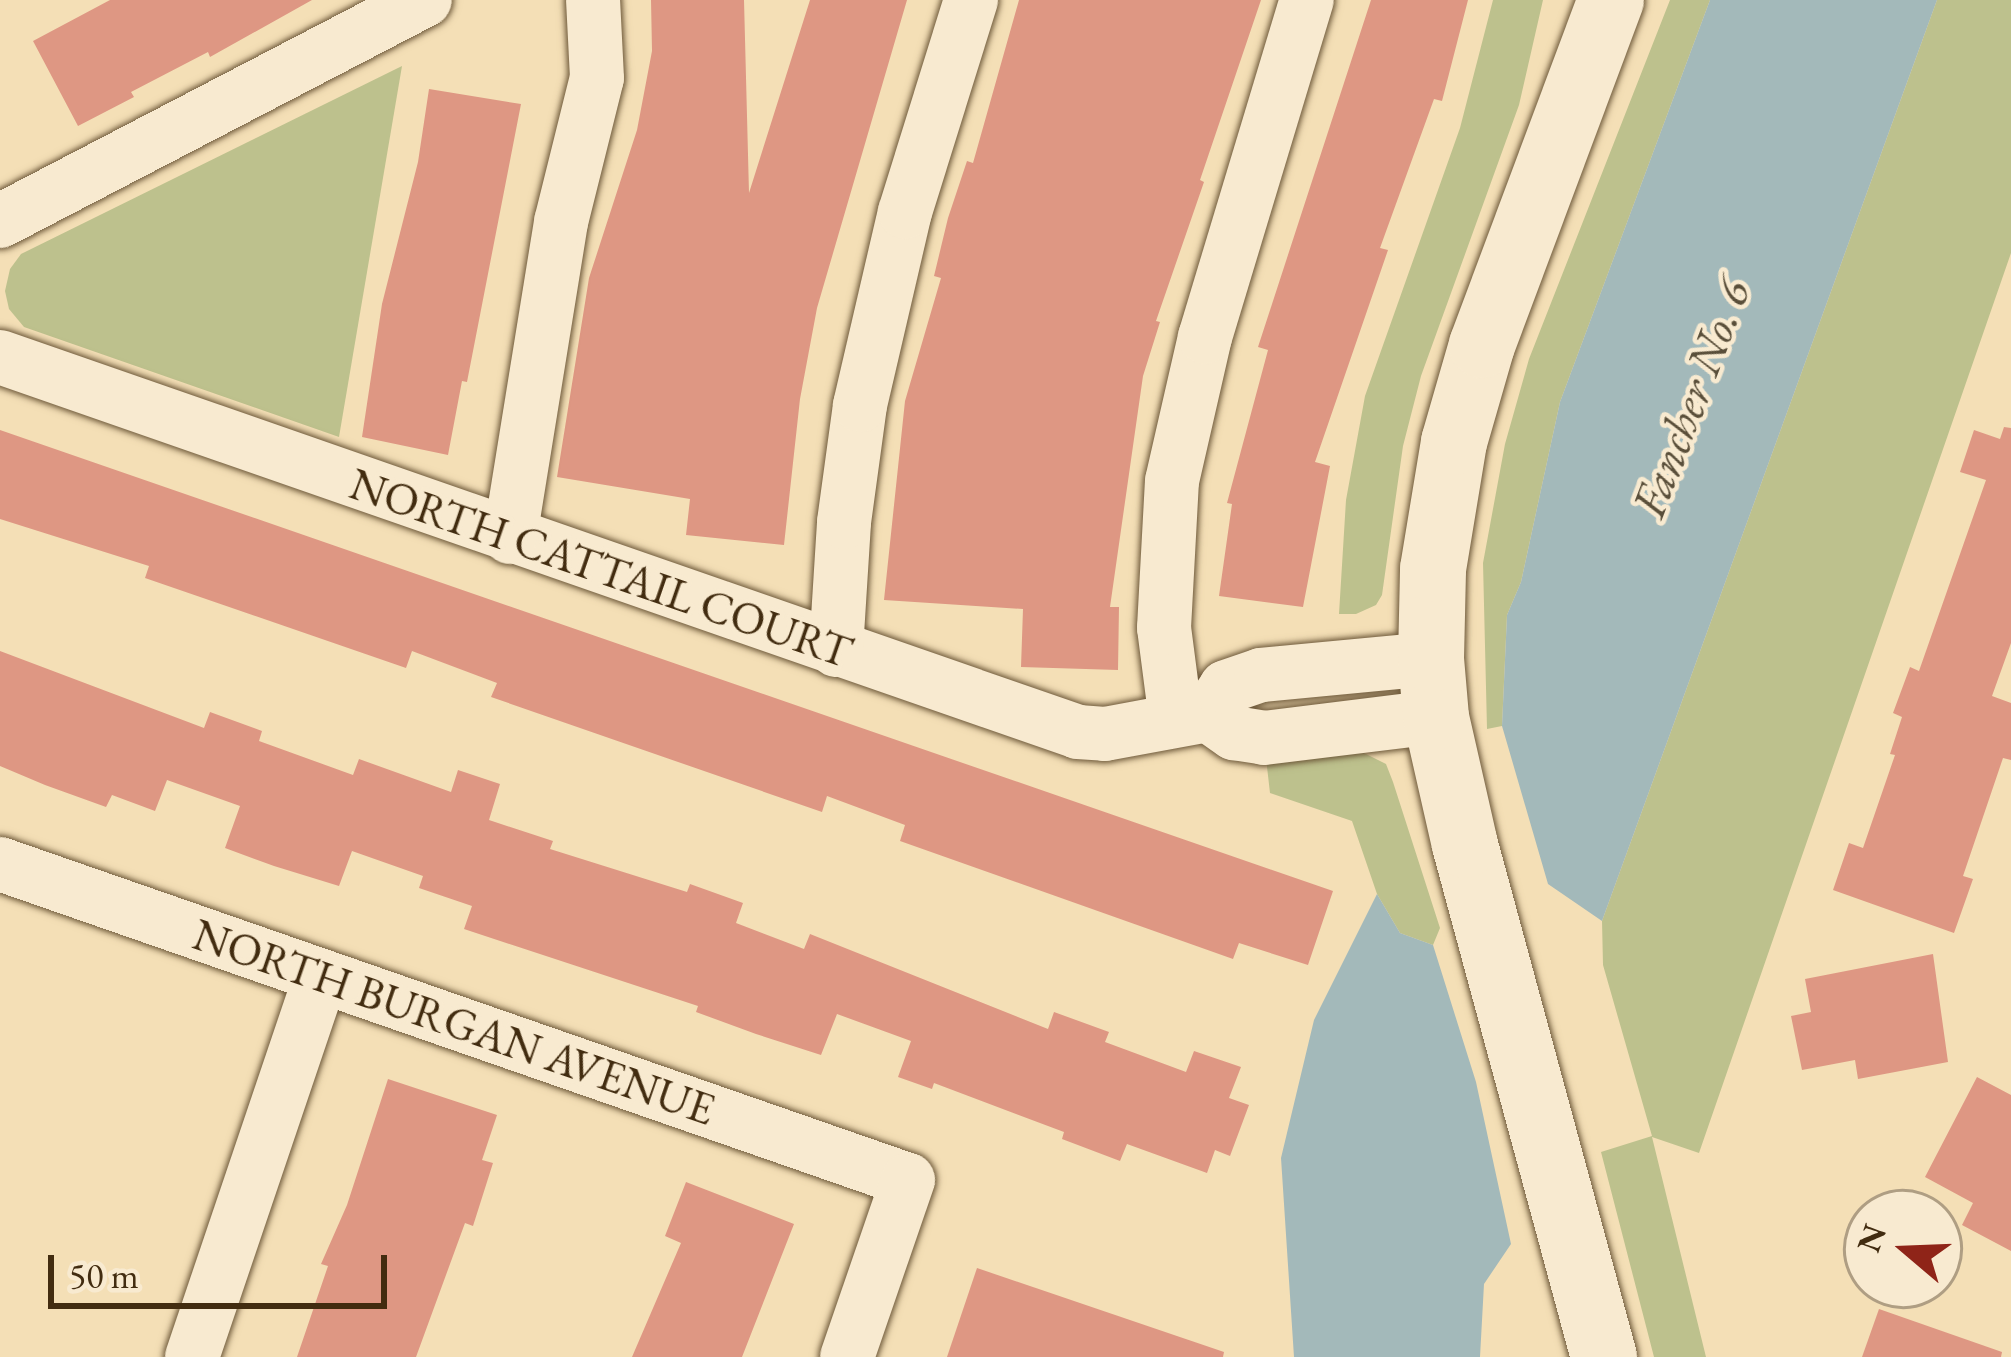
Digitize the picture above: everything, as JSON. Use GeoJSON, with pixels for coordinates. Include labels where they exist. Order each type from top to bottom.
{"type":"FeatureCollection","features":[{"type":"Feature","properties":{"kind":"street"},"geometry":{"type":"LineString","coordinates":[[0,220],[425,0]]}},
{"type":"Feature","properties":{"kind":"street"},"geometry":{"type":"LineString","coordinates":[[510,537],[562,222],[597,78],[593,0]]}},
{"type":"Feature","properties":{"kind":"street"},"geometry":{"type":"LineString","coordinates":[[836,650],[844,521],[872,344],[905,212],[971,0]]}},
{"type":"Feature","properties":{"kind":"street"},"geometry":{"type":"LineString","coordinates":[[1192,718],[1164,628],[1172,481],[1205,337],[1307,0]]}},
{"type":"Feature","properties":{"kind":"street"},"geometry":{"type":"LineString","coordinates":[[1604,1357],[1465,845],[1433,688],[1433,569],[1463,409],[1611,0]]}},
{"type":"Feature","properties":{"kind":"street","name":"NORTH CATTAIL COURT"},"geometry":{"type":"LineString","coordinates":[[0,357],[1078,732],[1105,734],[1192,718],[1226,687],[1261,675],[1433,688]]}},
{"type":"Feature","properties":{"kind":"street","name":"NORTH BURGAN AVENUE"},"geometry":{"type":"LineString","coordinates":[[0,864],[908,1180],[847,1357]]}},
{"type":"Feature","properties":{"kind":"street"},"geometry":{"type":"LineString","coordinates":[[192,1357],[321,976]]}},
{"type":"Feature","properties":{"kind":"green space"},"geometry":{"type":"Polygon","coordinates":[[[1493,0],[1543,0],[1519,105],[1421,376],[1403,446],[1382,595],[1376,605],[1356,614],[1339,614],[1346,500],[1365,396],[1460,128],[1493,0]]]}},
{"type":"Feature","properties":{"kind":"green space"},"geometry":{"type":"Polygon","coordinates":[[[1670,0],[1710,0],[1560,402],[1521,582],[1507,615],[1502,726],[1487,729],[1483,563],[1505,444],[1529,359],[1670,0]]]}},
{"type":"Feature","properties":{"kind":"green space"},"geometry":{"type":"Polygon","coordinates":[[[1937,0],[2011,0],[2011,253],[1699,1153],[1652,1137],[1706,1357],[1654,1357],[1601,1152],[1652,1136],[1603,965],[1602,921],[1937,0]]]}},
{"type":"Feature","properties":{"kind":"green space"},"geometry":{"type":"Polygon","coordinates":[[[402,66],[339,437],[24,327],[9,309],[5,291],[10,269],[21,254],[402,66]]]}},
{"type":"Feature","properties":{"kind":"green space"},"geometry":{"type":"Polygon","coordinates":[[[1362,752],[1386,764],[1393,782],[1440,928],[1433,945],[1400,933],[1377,894],[1352,821],[1270,793],[1266,758],[1362,752]]]}},
{"type":"Feature","properties":{"kind":"water","name":"Fancher No. 6"},"geometry":{"type":"Polygon","coordinates":[[[1710,0],[1937,0],[1602,921],[1548,884],[1502,726],[1507,615],[1521,582],[1560,402],[1710,0]]]}},
{"type":"Feature","properties":{"kind":"water"},"geometry":{"type":"Polygon","coordinates":[[[1377,894],[1400,933],[1433,945],[1476,1082],[1511,1244],[1484,1284],[1480,1357],[1294,1357],[1281,1158],[1314,1020],[1377,894]]]}},
{"type":"Feature","properties":{"kind":"building"},"geometry":{"type":"Polygon","coordinates":[[[110,0],[312,0],[210,57],[208,52],[131,92],[134,97],[78,126],[33,41],[110,0]]]}},
{"type":"Feature","properties":{"kind":"building"},"geometry":{"type":"Polygon","coordinates":[[[651,0],[744,0],[749,193],[810,0],[907,0],[817,308],[800,399],[784,545],[686,535],[690,499],[557,477],[589,278],[637,130],[652,51],[651,0]]]}},
{"type":"Feature","properties":{"kind":"building"},"geometry":{"type":"Polygon","coordinates":[[[1019,0],[1261,0],[1200,180],[1204,182],[1156,321],[1160,322],[1143,376],[1110,607],[1119,607],[1118,670],[1021,667],[1023,609],[884,600],[905,401],[941,278],[934,276],[948,218],[967,161],[973,163],[1019,0]]]}},
{"type":"Feature","properties":{"kind":"building"},"geometry":{"type":"Polygon","coordinates":[[[1371,0],[1468,0],[1442,101],[1434,99],[1380,248],[1388,250],[1315,462],[1330,466],[1303,607],[1219,596],[1232,504],[1227,503],[1268,350],[1258,347],[1371,0]]]}},
{"type":"Feature","properties":{"kind":"building"},"geometry":{"type":"Polygon","coordinates":[[[429,89],[521,104],[467,382],[462,381],[448,455],[362,437],[382,304],[418,162],[429,89]]]}},
{"type":"Feature","properties":{"kind":"building"},"geometry":{"type":"Polygon","coordinates":[[[2004,427],[2011,428],[2011,643],[1992,696],[2011,703],[2011,760],[2003,758],[1963,876],[1973,879],[1954,933],[1833,890],[1849,843],[1863,848],[1895,755],[1890,754],[1902,717],[1893,713],[1910,667],[1919,671],[1986,480],[1960,472],[1974,430],[2000,439],[2004,427]]]}},
{"type":"Feature","properties":{"kind":"building"},"geometry":{"type":"Polygon","coordinates":[[[0,430],[1333,891],[1308,965],[1239,943],[1233,959],[900,841],[905,825],[827,796],[822,812],[491,697],[497,683],[412,651],[406,668],[145,578],[149,566],[0,519],[0,430]]]}},
{"type":"Feature","properties":{"kind":"building"},"geometry":{"type":"Polygon","coordinates":[[[0,651],[204,728],[210,712],[262,731],[259,741],[353,775],[359,759],[451,792],[458,770],[500,784],[489,820],[553,841],[550,849],[687,892],[690,884],[743,903],[736,923],[804,949],[810,934],[1048,1029],[1054,1012],[1109,1032],[1105,1042],[1186,1072],[1194,1051],[1241,1067],[1229,1098],[1249,1105],[1230,1156],[1215,1150],[1207,1173],[1127,1144],[1120,1161],[1062,1139],[1064,1132],[934,1083],[932,1089],[898,1077],[911,1041],[837,1014],[821,1055],[756,1034],[696,1012],[698,1006],[464,929],[472,906],[419,888],[423,876],[352,851],[339,886],[274,866],[225,848],[240,806],[167,780],[155,811],[112,795],[106,807],[45,785],[0,766],[0,651]]]}},
{"type":"Feature","properties":{"kind":"building"},"geometry":{"type":"Polygon","coordinates":[[[1933,954],[1948,1062],[1858,1079],[1855,1060],[1802,1070],[1791,1016],[1811,1012],[1805,979],[1933,954]]]}},
{"type":"Feature","properties":{"kind":"building"},"geometry":{"type":"Polygon","coordinates":[[[1977,1077],[2011,1095],[2011,1251],[1963,1226],[1973,1203],[1963,1198],[1963,1189],[1947,1189],[1925,1177],[1977,1077]]]}},
{"type":"Feature","properties":{"kind":"building"},"geometry":{"type":"Polygon","coordinates":[[[388,1079],[497,1115],[482,1160],[493,1163],[473,1226],[465,1223],[416,1357],[297,1357],[328,1266],[321,1264],[347,1205],[388,1079]]]}},
{"type":"Feature","properties":{"kind":"building"},"geometry":{"type":"Polygon","coordinates":[[[686,1182],[794,1224],[742,1357],[632,1357],[681,1243],[665,1236],[686,1182]]]}},
{"type":"Feature","properties":{"kind":"building"},"geometry":{"type":"Polygon","coordinates":[[[977,1268],[1224,1352],[1223,1357],[947,1357],[977,1268]]]}},
{"type":"Feature","properties":{"kind":"building"},"geometry":{"type":"Polygon","coordinates":[[[1879,1309],[2002,1352],[2001,1357],[1862,1357],[1879,1309]]]}}]}
